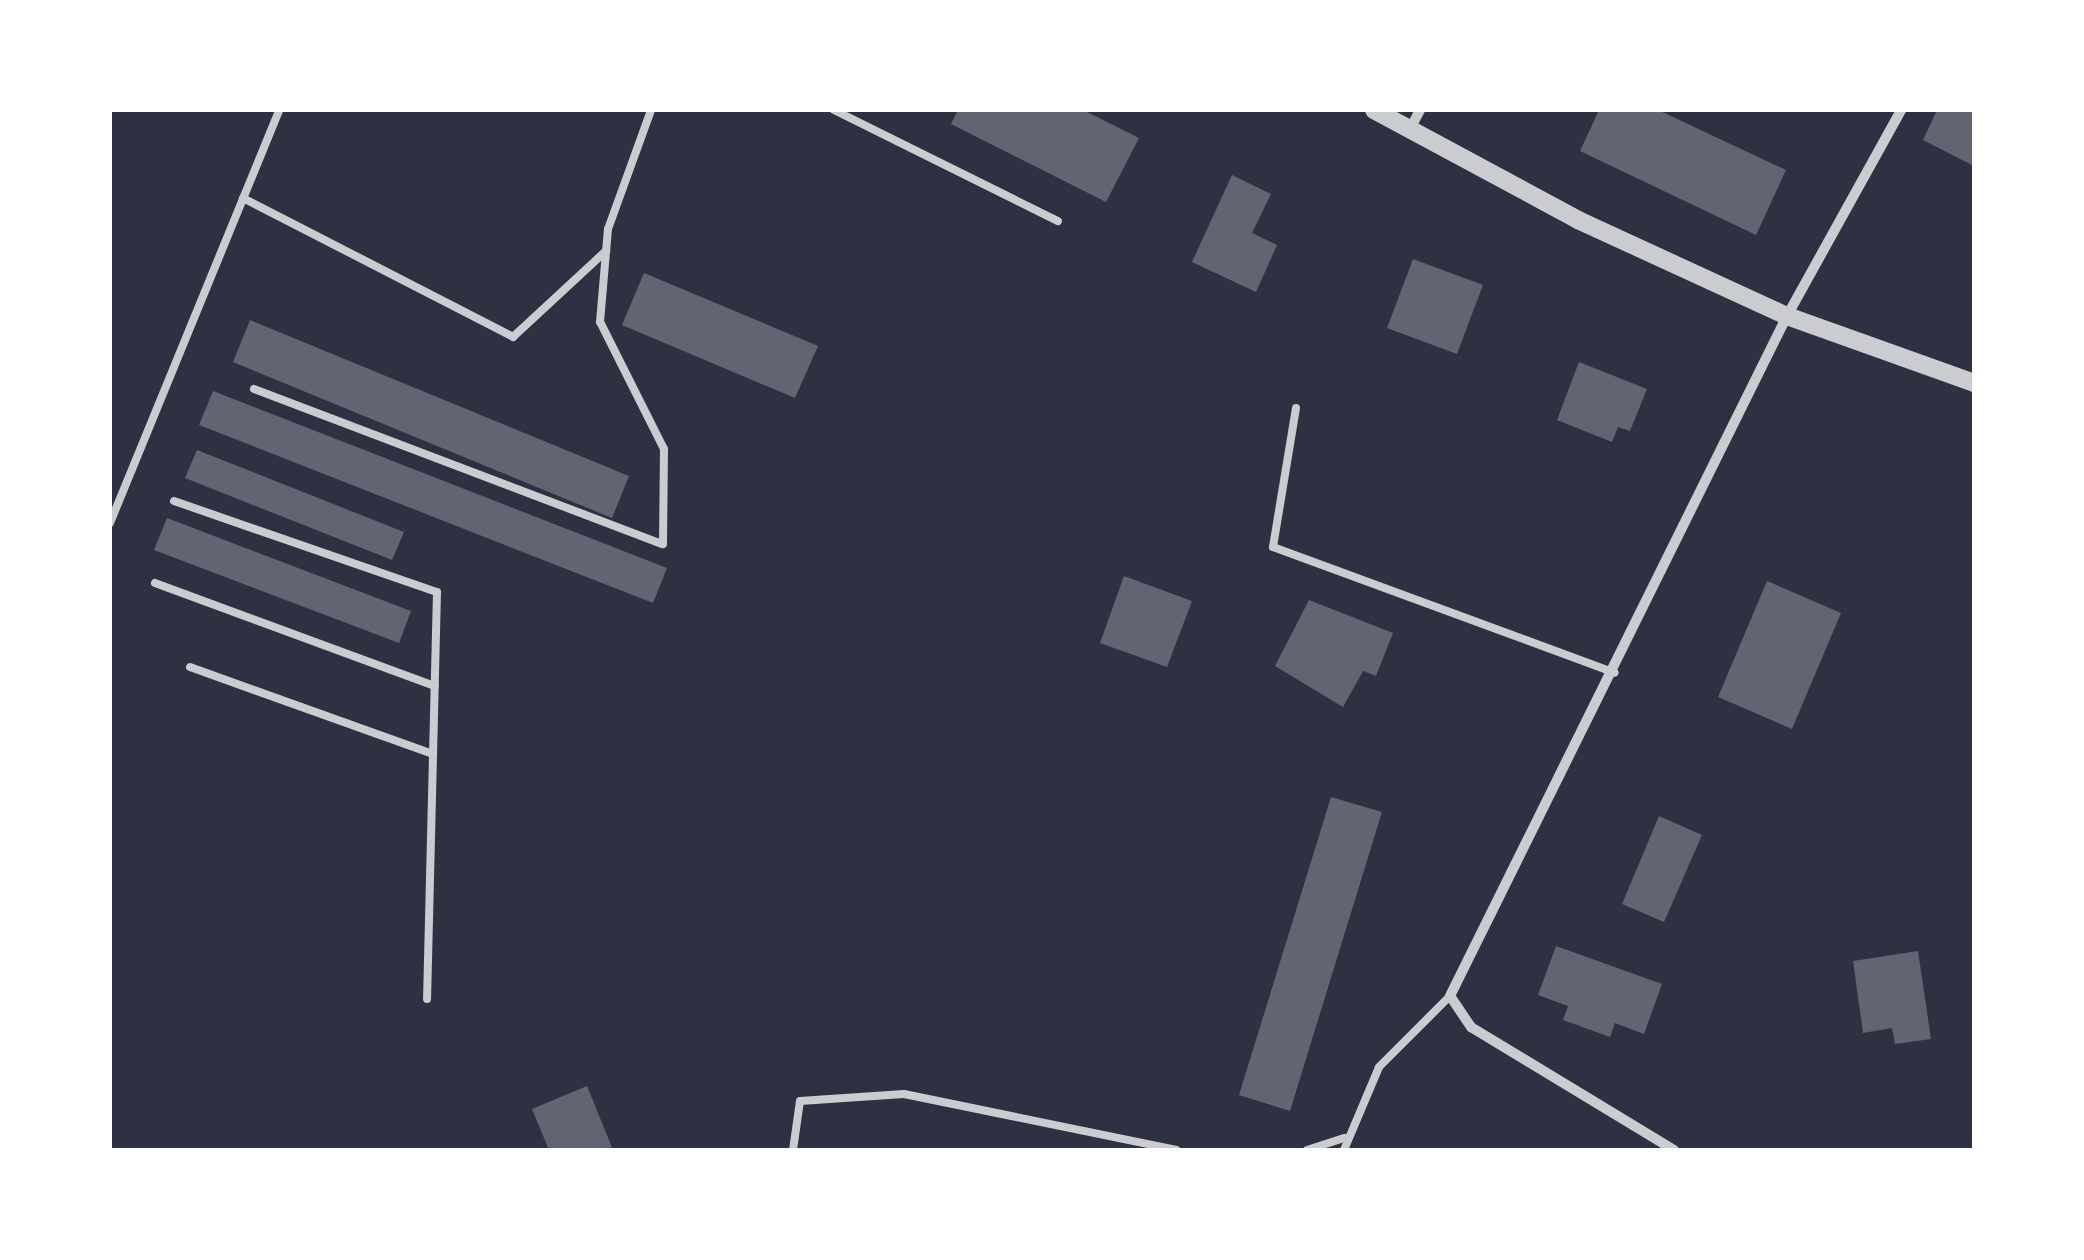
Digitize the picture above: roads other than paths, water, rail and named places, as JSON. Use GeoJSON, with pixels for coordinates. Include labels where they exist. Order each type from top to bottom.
{"type":"FeatureCollection","features":[{"type":"Feature","properties":{"kind":"street"},"geometry":{"type":"LineString","coordinates":[[1374,110],[1787,316],[1974,383]]}},
{"type":"Feature","properties":{"kind":"street"},"geometry":{"type":"LineString","coordinates":[[1410,129],[1420,110]]}},
{"type":"Feature","properties":{"kind":"street"},"geometry":{"type":"LineString","coordinates":[[1674,1150],[1471,1027],[1450,996],[1615,673],[1787,316],[1902,110]]}},
{"type":"Feature","properties":{"kind":"lane"},"geometry":{"type":"LineString","coordinates":[[110,523],[279,110]]}},
{"type":"Feature","properties":{"kind":"lane"},"geometry":{"type":"LineString","coordinates":[[254,390],[664,544],[664,449],[600,322],[606,251],[651,110]]}},
{"type":"Feature","properties":{"kind":"lane"},"geometry":{"type":"LineString","coordinates":[[834,110],[1058,221]]}},
{"type":"Feature","properties":{"kind":"lane"},"geometry":{"type":"LineString","coordinates":[[244,198],[513,336],[606,251]]}},
{"type":"Feature","properties":{"kind":"lane"},"geometry":{"type":"LineString","coordinates":[[1296,408],[1273,546],[1615,673]]}},
{"type":"Feature","properties":{"kind":"lane"},"geometry":{"type":"LineString","coordinates":[[174,502],[436,592],[428,998]]}},
{"type":"Feature","properties":{"kind":"lane"},"geometry":{"type":"LineString","coordinates":[[155,583],[435,686]]}},
{"type":"Feature","properties":{"kind":"lane"},"geometry":{"type":"LineString","coordinates":[[190,667],[433,754]]}},
{"type":"Feature","properties":{"kind":"lane"},"geometry":{"type":"LineString","coordinates":[[1344,1150],[1344,1138],[1379,1068],[1450,996]]}},
{"type":"Feature","properties":{"kind":"lane"},"geometry":{"type":"LineString","coordinates":[[792,1150],[800,1102],[904,1094],[1176,1150]]}},
{"type":"Feature","properties":{"kind":"lane"},"geometry":{"type":"LineString","coordinates":[[1307,1150],[1344,1138]]}}]}
